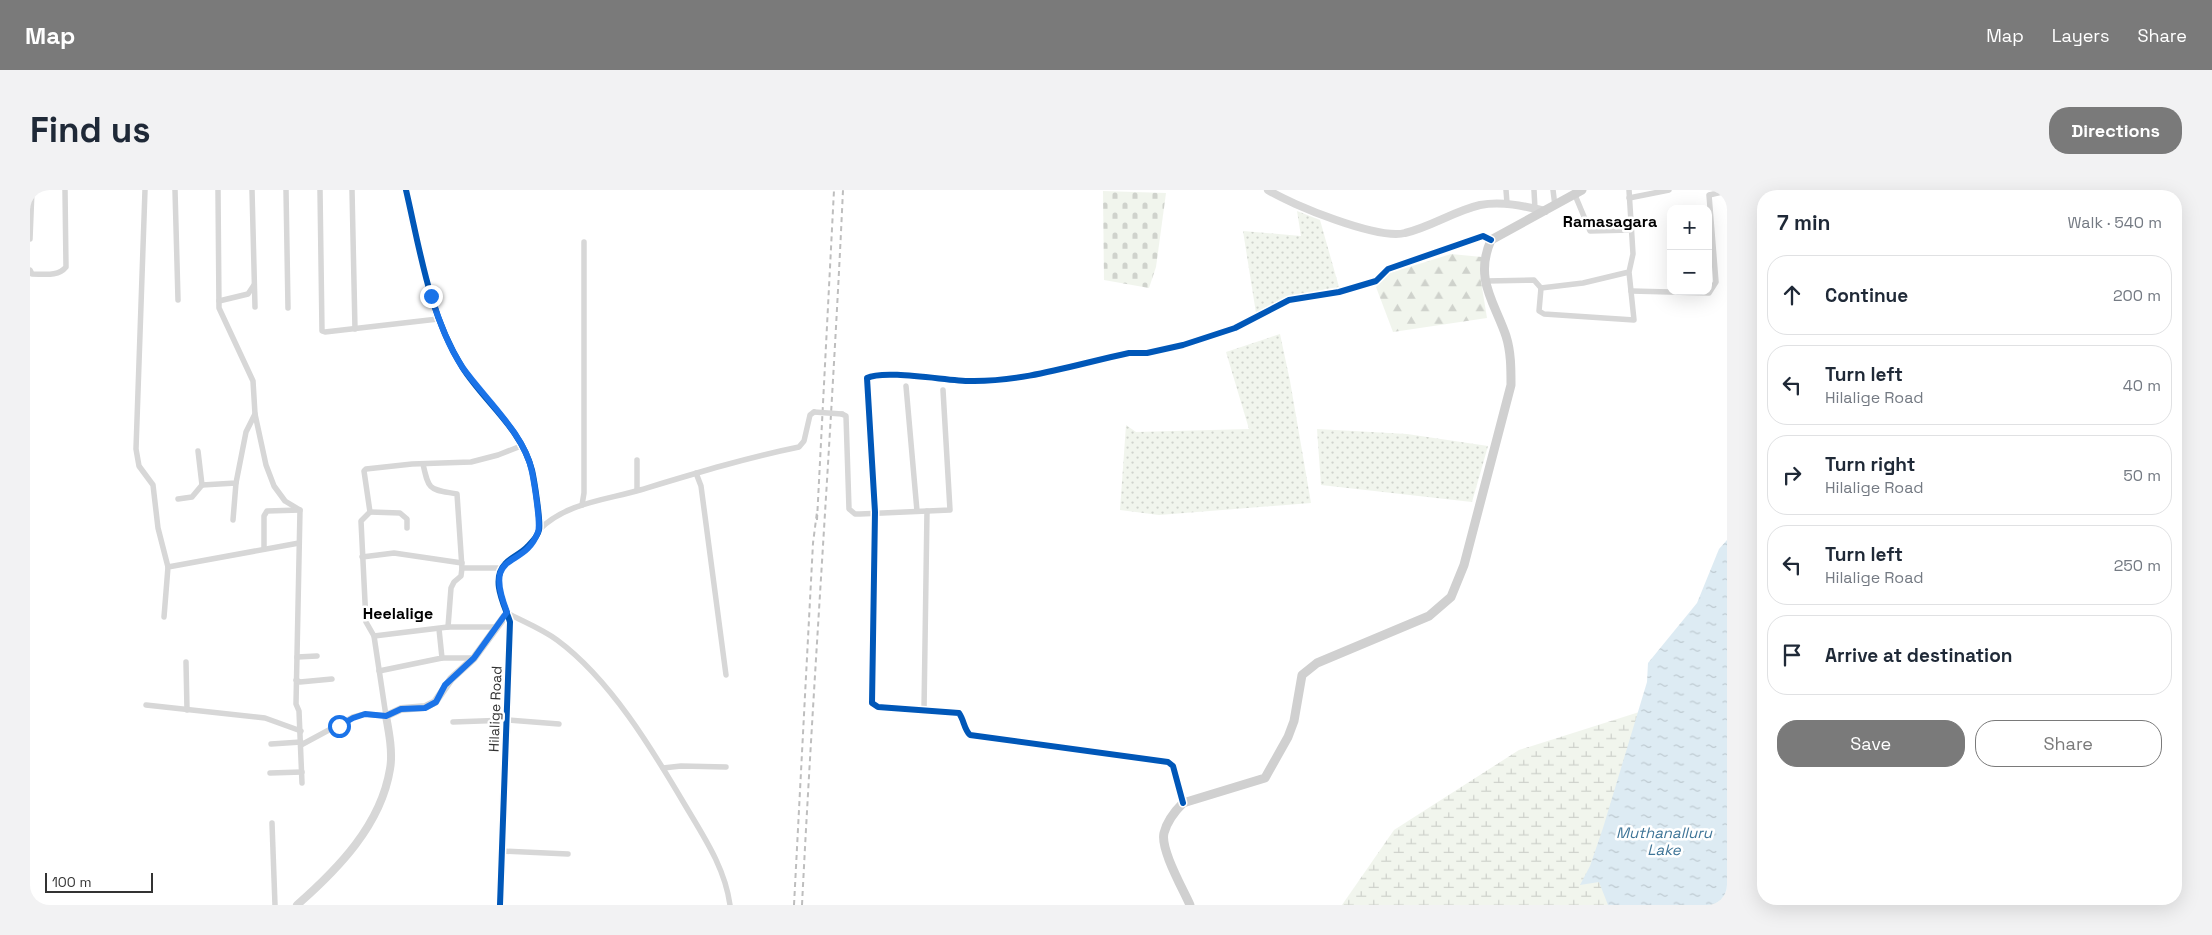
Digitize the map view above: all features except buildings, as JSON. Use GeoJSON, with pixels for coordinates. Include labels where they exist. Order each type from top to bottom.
{"type":"FeatureCollection","features":[{"type":"Feature","properties":{"kind":"main road"},"geometry":{"type":"LineString","coordinates":[[1190,905],[1166,850],[1164,834],[1175,811],[1183,803],[1265,778],[1288,737],[1294,721],[1302,675],[1317,664],[1429,616],[1452,596],[1464,565],[1511,385],[1506,335],[1492,306],[1486,281],[1484,258],[1491,240],[1579,192]]}},
{"type":"Feature","properties":{"kind":"street"},"geometry":{"type":"LineString","coordinates":[[30,239],[32,190]]}},
{"type":"Feature","properties":{"kind":"street"},"geometry":{"type":"LineString","coordinates":[[31,272],[56,274],[62,272],[66,267],[66,190]]}},
{"type":"Feature","properties":{"kind":"street"},"geometry":{"type":"LineString","coordinates":[[144,190],[136,449],[140,466],[153,486],[158,528],[168,567],[164,617]]}},
{"type":"Feature","properties":{"kind":"street"},"geometry":{"type":"LineString","coordinates":[[175,190],[178,300]]}},
{"type":"Feature","properties":{"kind":"street"},"geometry":{"type":"LineString","coordinates":[[218,190],[219,308],[253,381],[255,414],[266,465],[274,486],[285,501],[300,510]]}},
{"type":"Feature","properties":{"kind":"street"},"geometry":{"type":"LineString","coordinates":[[252,190],[255,307]]}},
{"type":"Feature","properties":{"kind":"street"},"geometry":{"type":"LineString","coordinates":[[286,190],[288,308]]}},
{"type":"Feature","properties":{"kind":"street"},"geometry":{"type":"LineString","coordinates":[[320,190],[322,328],[325,332],[438,319]]}},
{"type":"Feature","properties":{"kind":"street"},"geometry":{"type":"LineString","coordinates":[[352,190],[355,329]]}},
{"type":"Feature","properties":{"kind":"street"},"geometry":{"type":"LineString","coordinates":[[406,190],[438,319],[462,367],[514,430],[532,469],[539,530]]}},
{"type":"Feature","properties":{"kind":"street"},"geometry":{"type":"LineString","coordinates":[[1268,190],[1281,198],[1363,230],[1403,234],[1480,205],[1506,203],[1545,211]]}},
{"type":"Feature","properties":{"kind":"street"},"geometry":{"type":"LineString","coordinates":[[1506,190],[1506,203]]}},
{"type":"Feature","properties":{"kind":"street"},"geometry":{"type":"LineString","coordinates":[[1534,190],[1535,209]]}},
{"type":"Feature","properties":{"kind":"street"},"geometry":{"type":"LineString","coordinates":[[1553,190],[1554,206]]}},
{"type":"Feature","properties":{"kind":"street"},"geometry":{"type":"LineString","coordinates":[[1486,281],[1534,280],[1541,288],[1539,311],[1544,314],[1634,320],[1629,272],[1633,254],[1629,190]]}},
{"type":"Feature","properties":{"kind":"street"},"geometry":{"type":"LineString","coordinates":[[1629,198],[1669,190]]}},
{"type":"Feature","properties":{"kind":"street"},"geometry":{"type":"LineString","coordinates":[[1631,291],[1709,293],[1713,289],[1716,282],[1708,192],[1727,191]]}},
{"type":"Feature","properties":{"kind":"street"},"geometry":{"type":"LineString","coordinates":[[1579,192],[1590,231],[1631,230]]}},
{"type":"Feature","properties":{"kind":"street"},"geometry":{"type":"LineString","coordinates":[[1183,803],[1171,763],[970,735],[959,713],[878,707],[872,703],[875,512],[866,381],[870,376],[906,375],[970,381],[1006,380],[1129,353],[1147,352],[1183,345],[1235,328],[1289,300],[1339,292],[1366,284],[1376,281],[1388,269],[1483,236],[1491,240]]}},
{"type":"Feature","properties":{"kind":"street"},"geometry":{"type":"LineString","coordinates":[[582,505],[584,492],[584,242]]}},
{"type":"Feature","properties":{"kind":"street"},"geometry":{"type":"LineString","coordinates":[[1541,288],[1582,283],[1629,272]]}},
{"type":"Feature","properties":{"kind":"street"},"geometry":{"type":"LineString","coordinates":[[219,300],[248,294],[254,285]]}},
{"type":"Feature","properties":{"kind":"street"},"geometry":{"type":"LineString","coordinates":[[906,386],[917,511]]}},
{"type":"Feature","properties":{"kind":"street"},"geometry":{"type":"LineString","coordinates":[[362,557],[394,553],[462,566],[502,568],[506,563],[520,555],[550,519],[582,505],[753,456],[799,447],[804,441],[810,414],[814,412],[846,416],[849,509],[855,514],[950,510],[942,390]]}},
{"type":"Feature","properties":{"kind":"street"},"geometry":{"type":"LineString","coordinates":[[233,520],[236,483],[246,432],[255,414]]}},
{"type":"Feature","properties":{"kind":"street"},"geometry":{"type":"LineString","coordinates":[[297,905],[322,883],[354,848],[384,797],[391,767],[386,716],[374,636],[366,622],[362,521],[370,512],[364,471],[366,469],[423,464],[471,462],[498,455],[521,446]]}},
{"type":"Feature","properties":{"kind":"street"},"geometry":{"type":"LineString","coordinates":[[178,499],[192,498],[202,485],[198,450]]}},
{"type":"Feature","properties":{"kind":"street"},"geometry":{"type":"LineString","coordinates":[[637,460],[637,490]]}},
{"type":"Feature","properties":{"kind":"street"},"geometry":{"type":"LineString","coordinates":[[423,464],[427,484],[431,488],[457,494],[462,566],[461,576],[454,582],[451,588],[448,627]]}},
{"type":"Feature","properties":{"kind":"street"},"geometry":{"type":"LineString","coordinates":[[696,473],[701,486],[726,675]]}},
{"type":"Feature","properties":{"kind":"street"},"geometry":{"type":"LineString","coordinates":[[202,485],[236,483]]}},
{"type":"Feature","properties":{"kind":"street"},"geometry":{"type":"LineString","coordinates":[[264,549],[264,516],[266,511],[300,510]]}},
{"type":"Feature","properties":{"kind":"street"},"geometry":{"type":"LineString","coordinates":[[300,510],[296,704],[300,711],[302,783]]}},
{"type":"Feature","properties":{"kind":"street"},"geometry":{"type":"LineString","coordinates":[[924,710],[927,511]]}},
{"type":"Feature","properties":{"kind":"street"},"geometry":{"type":"LineString","coordinates":[[370,512],[400,513],[407,519],[407,528]]}},
{"type":"Feature","properties":{"kind":"street"},"geometry":{"type":"LineString","coordinates":[[168,567],[299,543]]}},
{"type":"Feature","properties":{"kind":"street","name":"Hilalige Road"},"geometry":{"type":"LineString","coordinates":[[500,905],[510,622],[498,579],[502,568]]}},
{"type":"Feature","properties":{"kind":"street"},"geometry":{"type":"LineString","coordinates":[[271,744],[301,744],[365,714],[386,716],[401,709],[425,708],[436,702],[451,679],[474,658],[507,612],[557,640],[598,678],[653,751],[663,768],[722,873],[730,905]]}},
{"type":"Feature","properties":{"kind":"street"},"geometry":{"type":"LineString","coordinates":[[374,636],[448,627],[496,627]]}},
{"type":"Feature","properties":{"kind":"street"},"geometry":{"type":"LineString","coordinates":[[439,629],[442,658]]}},
{"type":"Feature","properties":{"kind":"street"},"geometry":{"type":"LineString","coordinates":[[297,657],[316,656]]}},
{"type":"Feature","properties":{"kind":"street"},"geometry":{"type":"LineString","coordinates":[[379,671],[442,658],[474,658]]}},
{"type":"Feature","properties":{"kind":"street"},"geometry":{"type":"LineString","coordinates":[[186,662],[187,710]]}},
{"type":"Feature","properties":{"kind":"street"},"geometry":{"type":"LineString","coordinates":[[296,680],[300,682],[332,679]]}},
{"type":"Feature","properties":{"kind":"street"},"geometry":{"type":"LineString","coordinates":[[146,706],[264,718],[301,731]]}},
{"type":"Feature","properties":{"kind":"street"},"geometry":{"type":"LineString","coordinates":[[453,722],[508,720],[558,724]]}},
{"type":"Feature","properties":{"kind":"street"},"geometry":{"type":"LineString","coordinates":[[663,768],[681,766],[726,767]]}},
{"type":"Feature","properties":{"kind":"street"},"geometry":{"type":"LineString","coordinates":[[270,773],[302,772]]}},
{"type":"Feature","properties":{"kind":"street"},"geometry":{"type":"LineString","coordinates":[[272,823],[275,905]]}},
{"type":"Feature","properties":{"kind":"street"},"geometry":{"type":"LineString","coordinates":[[501,851],[568,854]]}},
{"type":"Feature","properties":{"kind":"green space"},"geometry":{"type":"Polygon","coordinates":[[[1103,191],[1166,193],[1156,267],[1149,288],[1104,280],[1103,191]]]}},
{"type":"Feature","properties":{"kind":"green space"},"geometry":{"type":"Polygon","coordinates":[[[1297,211],[1320,220],[1339,287],[1288,296],[1256,313],[1243,231],[1301,236],[1297,211]]]}},
{"type":"Feature","properties":{"kind":"green space"},"geometry":{"type":"Polygon","coordinates":[[[1451,254],[1482,257],[1480,275],[1487,318],[1393,332],[1376,287],[1390,273],[1451,254]]]}},
{"type":"Feature","properties":{"kind":"green space"},"geometry":{"type":"Polygon","coordinates":[[[1280,334],[1311,503],[1159,515],[1120,510],[1126,425],[1136,432],[1249,429],[1226,352],[1280,334]]]}},
{"type":"Feature","properties":{"kind":"green space"},"geometry":{"type":"Polygon","coordinates":[[[1317,429],[1407,434],[1488,446],[1472,502],[1321,485],[1317,429]]]}},
{"type":"Feature","properties":{"kind":"green space"},"geometry":{"type":"Polygon","coordinates":[[[1674,701],[1727,905],[1342,905],[1394,830],[1519,750],[1674,701]]]}},
{"type":"Feature","properties":{"kind":"water","name":"Muthanalluru Lake"},"geometry":{"type":"Polygon","coordinates":[[[1727,540],[1727,905],[1608,905],[1599,882],[1580,885],[1590,866],[1603,828],[1647,682],[1648,663],[1697,603],[1719,549],[1727,540]]]}},
{"type":"Feature","properties":{"kind":"railway"},"geometry":{"type":"LineString","coordinates":[[817,520],[834,190]]}},
{"type":"Feature","properties":{"kind":"railway"},"geometry":{"type":"LineString","coordinates":[[802,905],[843,190]]}},
{"type":"Feature","properties":{"kind":"railway"},"geometry":{"type":"LineString","coordinates":[[794,905],[813,543],[817,512]]}},
{"type":"Feature","properties":{"kind":"cycle path"},"geometry":{"type":"LineString","coordinates":[[406,190],[421,258],[433,304],[441,325],[462,367],[520,441],[532,470],[537,500],[539,530],[533,541],[505,564],[499,578],[500,593],[510,622],[500,905]]}},
{"type":"Feature","properties":{"kind":"cycle path"},"geometry":{"type":"LineString","coordinates":[[1183,803],[1173,766],[1168,762],[970,735],[959,713],[878,707],[872,703],[875,512],[867,378],[887,375],[960,381],[990,381],[1050,372],[1129,353],[1147,353],[1183,345],[1235,328],[1289,300],[1339,292],[1376,281],[1388,269],[1483,236],[1491,240]]}},
{"type":"Feature","properties":{"kind":"district","name":"Ramasagara"},"geometry":{"type":"Point","coordinates":[1610,221]}},
{"type":"Feature","properties":{"kind":"district","name":"Heelalige"},"geometry":{"type":"Point","coordinates":[398,613]}},
{"type":"Feature","properties":{"kind":"route"},"geometry":{"type":"LineString","coordinates":[[339,726],[365,714],[386,716],[401,709],[425,708],[436,702],[445,685],[474,658],[507,612],[498,579],[502,568],[506,563],[520,555],[534,540],[539,530],[532,469],[514,430],[497,412],[462,367],[438,319],[431,296]]}}]}
